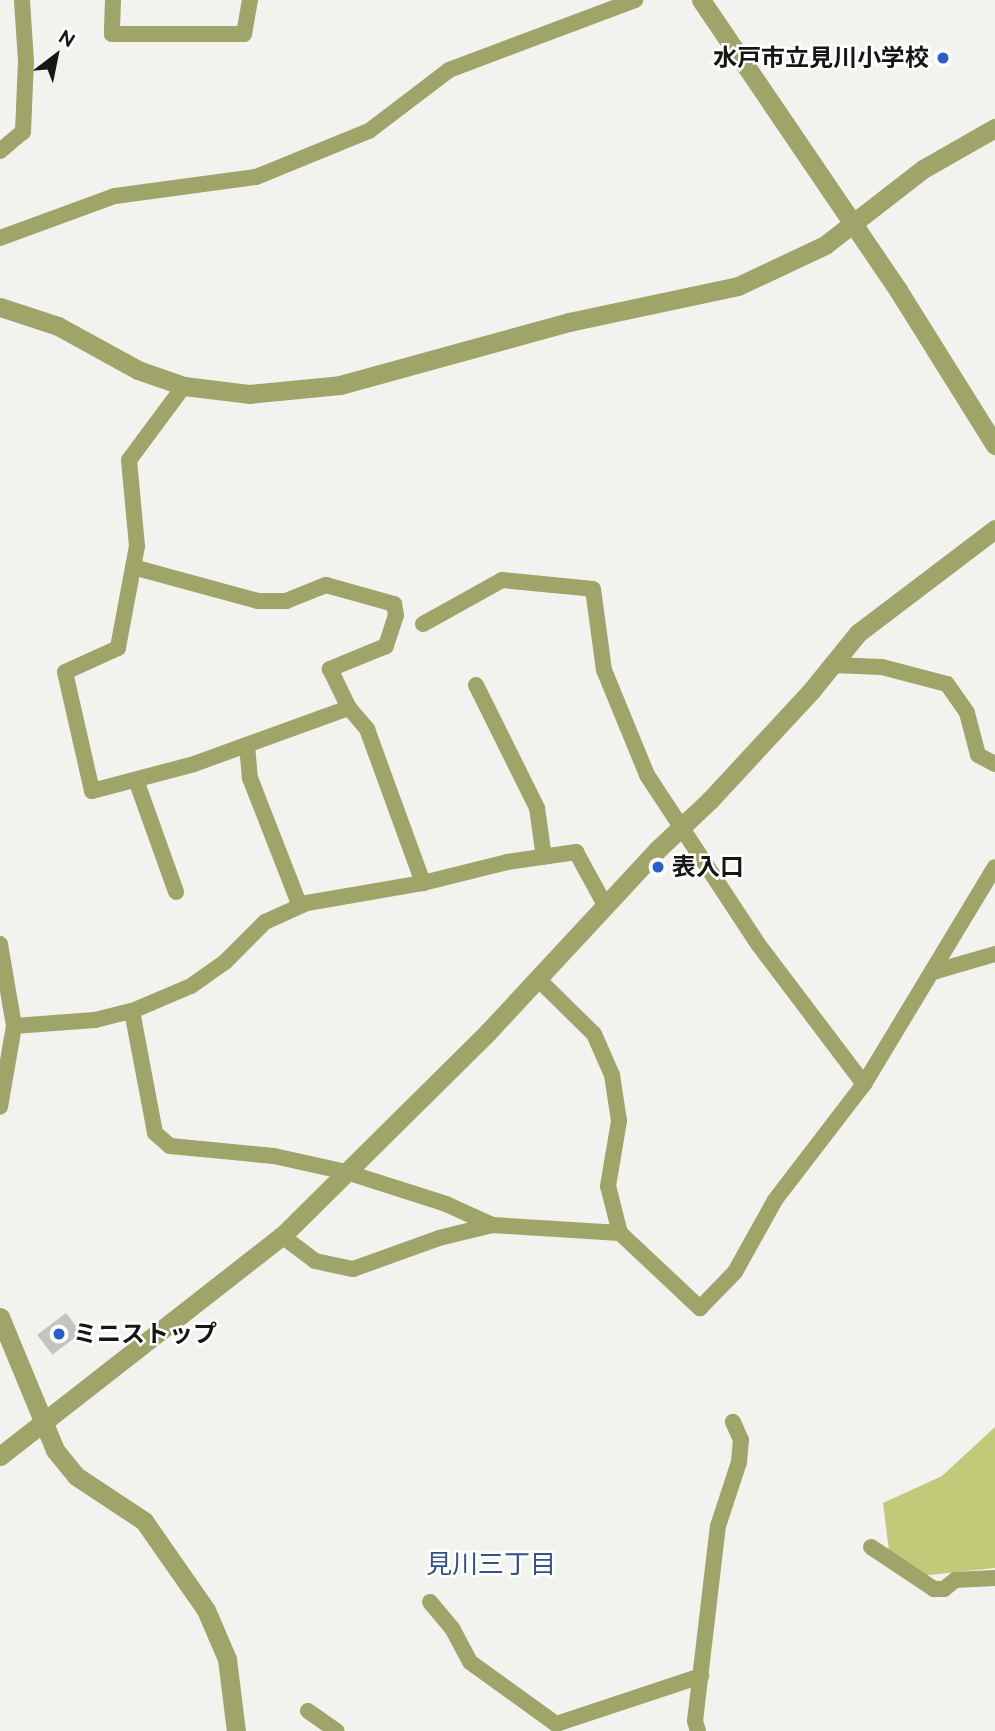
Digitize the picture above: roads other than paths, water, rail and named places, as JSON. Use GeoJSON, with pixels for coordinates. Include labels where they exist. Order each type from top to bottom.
{"type":"FeatureCollection","features":[{"type":"Feature","properties":{"kind":"street"},"geometry":{"type":"LineString","coordinates":[[0,151],[23,132],[26,61],[22,0]]}},
{"type":"Feature","properties":{"kind":"street"},"geometry":{"type":"LineString","coordinates":[[113,0],[112,33],[150,34],[244,34],[250,0]]}},
{"type":"Feature","properties":{"kind":"street"},"geometry":{"type":"LineString","coordinates":[[0,238],[115,196],[256,177],[369,131],[449,70],[635,0]]}},
{"type":"Feature","properties":{"kind":"street"},"geometry":{"type":"LineString","coordinates":[[701,0],[898,290],[995,445]]}},
{"type":"Feature","properties":{"kind":"street"},"geometry":{"type":"LineString","coordinates":[[0,307],[58,326],[138,370],[184,386],[249,394],[340,385],[569,321],[738,286],[803,257],[852,226],[923,169],[995,128]]}},
{"type":"Feature","properties":{"kind":"street"},"geometry":{"type":"LineString","coordinates":[[184,386],[129,460],[137,547],[118,648],[65,672],[92,791],[247,745],[349,708]]}},
{"type":"Feature","properties":{"kind":"street"},"geometry":{"type":"LineString","coordinates":[[0,1456],[282,1236],[538,979],[605,905],[758,750],[884,609],[995,529]]}},
{"type":"Feature","properties":{"kind":"street"},"geometry":{"type":"LineString","coordinates":[[133,567],[258,601],[286,601],[326,585],[394,604],[396,615],[386,646],[330,669],[349,708],[367,729],[423,883]]}},
{"type":"Feature","properties":{"kind":"street"},"geometry":{"type":"LineString","coordinates":[[423,624],[502,580],[593,589],[598,639],[612,693],[647,775],[758,944],[864,1084]]}},
{"type":"Feature","properties":{"kind":"street"},"geometry":{"type":"LineString","coordinates":[[832,665],[882,667],[947,684],[967,713],[978,755],[995,764]]}},
{"type":"Feature","properties":{"kind":"street"},"geometry":{"type":"LineString","coordinates":[[476,685],[537,808],[544,856]]}},
{"type":"Feature","properties":{"kind":"street"},"geometry":{"type":"LineString","coordinates":[[247,745],[250,778],[300,906]]}},
{"type":"Feature","properties":{"kind":"street"},"geometry":{"type":"LineString","coordinates":[[136,780],[176,892]]}},
{"type":"Feature","properties":{"kind":"street"},"geometry":{"type":"LineString","coordinates":[[14,1026],[95,1020],[132,1011],[191,986],[225,962],[265,922],[300,906],[423,883],[544,856],[576,852],[605,905]]}},
{"type":"Feature","properties":{"kind":"street"},"geometry":{"type":"LineString","coordinates":[[538,979],[594,1034],[612,1075],[619,1121],[608,1186],[620,1233],[691,1303],[706,1306],[735,1272],[805,1158],[864,1084],[995,867]]}},
{"type":"Feature","properties":{"kind":"street"},"geometry":{"type":"LineString","coordinates":[[0,944],[14,1026],[0,1107]]}},
{"type":"Feature","properties":{"kind":"street"},"geometry":{"type":"LineString","coordinates":[[933,972],[995,954]]}},
{"type":"Feature","properties":{"kind":"street"},"geometry":{"type":"LineString","coordinates":[[132,1011],[155,1133],[170,1146],[274,1156],[346,1172],[446,1204],[492,1225]]}},
{"type":"Feature","properties":{"kind":"street"},"geometry":{"type":"LineString","coordinates":[[282,1236],[315,1261],[353,1269],[439,1238],[492,1225],[620,1233]]}},
{"type":"Feature","properties":{"kind":"street"},"geometry":{"type":"LineString","coordinates":[[0,1317],[55,1450],[76,1476],[144,1521],[206,1611],[227,1659],[236,1731]]}},
{"type":"Feature","properties":{"kind":"street"},"geometry":{"type":"LineString","coordinates":[[698,1731],[695,1721],[718,1526],[739,1462],[741,1440],[733,1422]]}},
{"type":"Feature","properties":{"kind":"street"},"geometry":{"type":"LineString","coordinates":[[871,1547],[934,1589],[944,1589],[955,1580],[995,1578]]}},
{"type":"Feature","properties":{"kind":"street"},"geometry":{"type":"LineString","coordinates":[[430,1602],[452,1628],[470,1662],[556,1724],[701,1676]]}},
{"type":"Feature","properties":{"kind":"street"},"geometry":{"type":"LineString","coordinates":[[308,1711],[337,1731]]}},
{"type":"Feature","properties":{"kind":"place","name":"水戸市立見川小学校"},"geometry":{"type":"Point","coordinates":[943,58]}},
{"type":"Feature","properties":{"kind":"place","name":"表入口"},"geometry":{"type":"Point","coordinates":[658,867]}},
{"type":"Feature","properties":{"kind":"place","name":"ミニストップ"},"geometry":{"type":"Point","coordinates":[59,1334]}},
{"type":"Feature","properties":{"kind":"district","name":"見川三丁目"},"geometry":{"type":"Point","coordinates":[491,1565]}}]}
